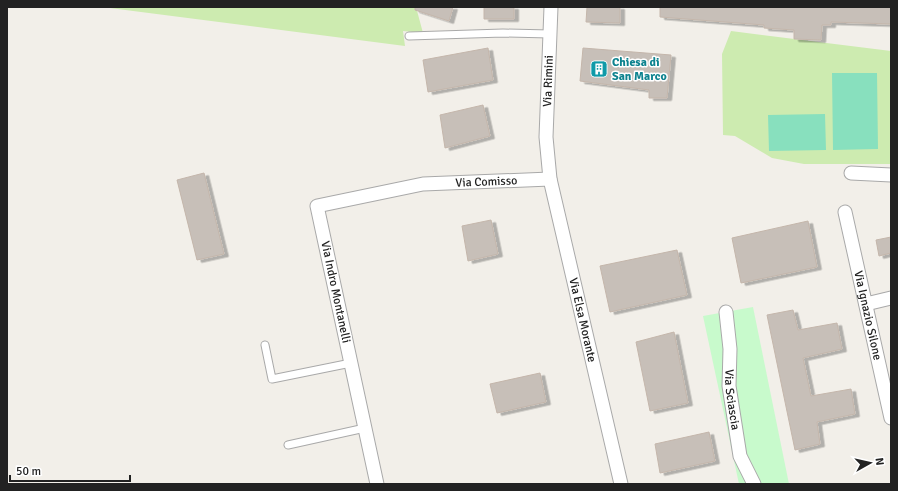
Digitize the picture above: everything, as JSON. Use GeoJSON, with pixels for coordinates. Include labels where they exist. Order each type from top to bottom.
{"type":"FeatureCollection","features":[{"type":"Feature","properties":{"kind":"street","name":"Via Rimini"},"geometry":{"type":"LineString","coordinates":[[547,156],[546,137],[551,7]]}},
{"type":"Feature","properties":{"kind":"street","name":"Via Elsa Morante"},"geometry":{"type":"LineString","coordinates":[[547,156],[550,179],[621,484]]}},
{"type":"Feature","properties":{"kind":"street"},"geometry":{"type":"LineString","coordinates":[[851,173],[891,174]]}},
{"type":"Feature","properties":{"kind":"street","name":"Via Comisso"},"geometry":{"type":"LineString","coordinates":[[423,184],[550,179]]}},
{"type":"Feature","properties":{"kind":"street","name":"Via Indro Montanelli"},"geometry":{"type":"LineString","coordinates":[[377,484],[317,206],[423,184]]}},
{"type":"Feature","properties":{"kind":"street","name":"Via Ignazio Silone"},"geometry":{"type":"LineString","coordinates":[[845,212],[891,414]]}},
{"type":"Feature","properties":{"kind":"street"},"geometry":{"type":"LineString","coordinates":[[866,304],[891,298]]}},
{"type":"Feature","properties":{"kind":"street","name":"Via Sciascia"},"geometry":{"type":"LineString","coordinates":[[726,312],[730,349],[729,386],[740,456],[754,484]]}},
{"type":"Feature","properties":{"kind":"lane"},"geometry":{"type":"LineString","coordinates":[[409,36],[504,33],[550,34]]}},
{"type":"Feature","properties":{"kind":"lane"},"geometry":{"type":"LineString","coordinates":[[265,345],[272,379],[351,363]]}},
{"type":"Feature","properties":{"kind":"lane"},"geometry":{"type":"LineString","coordinates":[[288,445],[365,428]]}},
{"type":"Feature","properties":{"kind":"green space"},"geometry":{"type":"Polygon","coordinates":[[[102,7],[416,7],[423,33],[403,31],[405,46],[102,7]]]}},
{"type":"Feature","properties":{"kind":"green space"},"geometry":{"type":"Polygon","coordinates":[[[731,31],[891,51],[891,164],[804,164],[772,158],[735,136],[723,135],[722,54],[731,31]]]}},
{"type":"Feature","properties":{"kind":"green space"},"geometry":{"type":"Polygon","coordinates":[[[832,73],[877,73],[878,149],[833,150],[832,73]]]}},
{"type":"Feature","properties":{"kind":"green space"},"geometry":{"type":"Polygon","coordinates":[[[825,114],[826,150],[769,151],[768,115],[825,114]]]}},
{"type":"Feature","properties":{"kind":"green space"},"geometry":{"type":"Polygon","coordinates":[[[753,307],[789,484],[739,484],[703,316],[753,307]]]}},
{"type":"Feature","properties":{"kind":"building"},"geometry":{"type":"Polygon","coordinates":[[[415,7],[453,7],[449,21],[415,10],[415,7]]]}},
{"type":"Feature","properties":{"kind":"building"},"geometry":{"type":"Polygon","coordinates":[[[484,7],[514,7],[514,19],[484,19],[484,7]]]}},
{"type":"Feature","properties":{"kind":"building"},"geometry":{"type":"Polygon","coordinates":[[[587,7],[620,7],[620,23],[586,22],[587,7]]]}},
{"type":"Feature","properties":{"kind":"building"},"geometry":{"type":"Polygon","coordinates":[[[660,7],[891,7],[891,24],[831,22],[831,25],[822,25],[821,40],[794,39],[794,30],[764,28],[764,25],[660,17],[660,7]]]}},
{"type":"Feature","properties":{"kind":"building"},"geometry":{"type":"Polygon","coordinates":[[[488,48],[493,80],[428,92],[423,60],[488,48]]]}},
{"type":"Feature","properties":{"kind":"building"},"geometry":{"type":"Polygon","coordinates":[[[583,48],[671,55],[667,98],[649,98],[649,90],[580,81],[583,48]]]}},
{"type":"Feature","properties":{"kind":"building"},"geometry":{"type":"Polygon","coordinates":[[[483,105],[490,136],[445,148],[440,115],[483,105]]]}},
{"type":"Feature","properties":{"kind":"building"},"geometry":{"type":"Polygon","coordinates":[[[204,173],[224,254],[197,260],[177,180],[204,173]]]}},
{"type":"Feature","properties":{"kind":"building"},"geometry":{"type":"Polygon","coordinates":[[[491,220],[498,254],[468,261],[462,226],[491,220]]]}},
{"type":"Feature","properties":{"kind":"building"},"geometry":{"type":"Polygon","coordinates":[[[808,221],[817,267],[741,283],[732,238],[808,221]]]}},
{"type":"Feature","properties":{"kind":"building"},"geometry":{"type":"Polygon","coordinates":[[[891,237],[891,253],[879,256],[876,240],[891,237]]]}},
{"type":"Feature","properties":{"kind":"building"},"geometry":{"type":"Polygon","coordinates":[[[677,250],[687,295],[610,312],[600,266],[677,250]]]}},
{"type":"Feature","properties":{"kind":"building"},"geometry":{"type":"Polygon","coordinates":[[[793,310],[798,330],[837,323],[842,349],[803,358],[811,396],[851,389],[855,414],[817,422],[820,444],[795,450],[767,315],[793,310]]]}},
{"type":"Feature","properties":{"kind":"building"},"geometry":{"type":"Polygon","coordinates":[[[674,332],[688,403],[650,411],[636,342],[674,332]]]}},
{"type":"Feature","properties":{"kind":"building"},"geometry":{"type":"Polygon","coordinates":[[[540,373],[546,402],[497,413],[490,384],[540,373]]]}},
{"type":"Feature","properties":{"kind":"building"},"geometry":{"type":"Polygon","coordinates":[[[709,432],[715,461],[660,473],[655,444],[709,432]]]}},
{"type":"Feature","properties":{"kind":"place","name":"Chiesa di San Marco"},"geometry":{"type":"Point","coordinates":[599,69]}}]}
